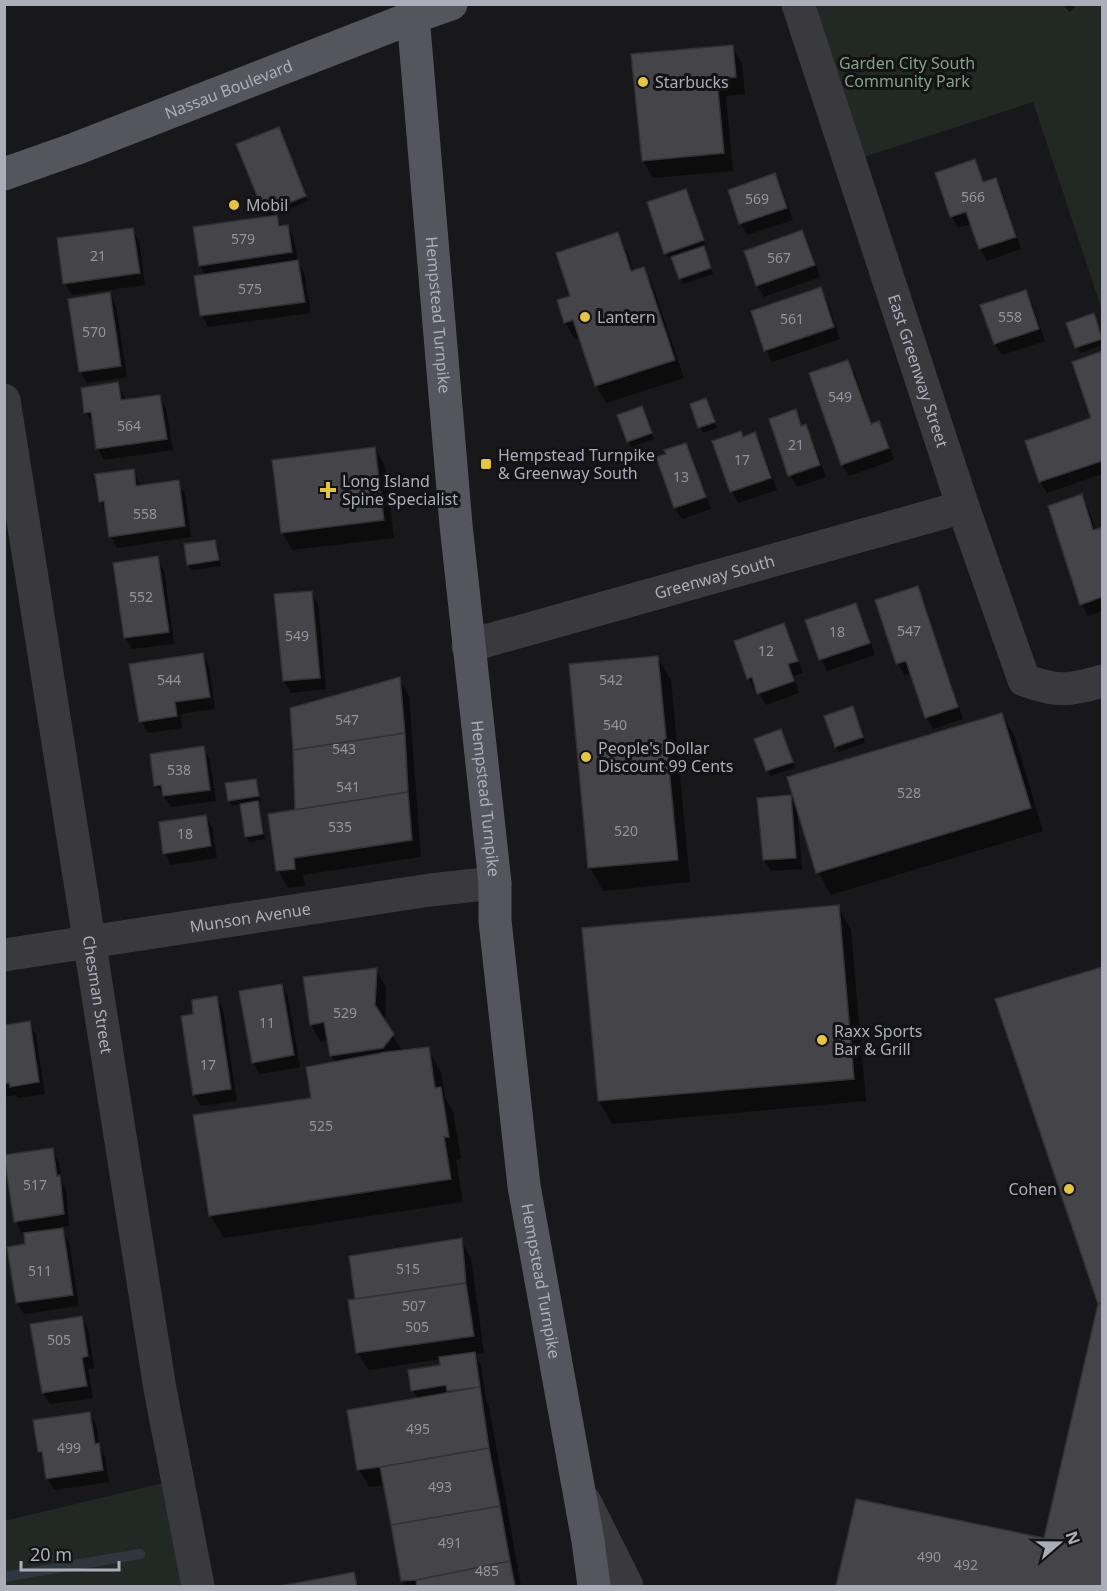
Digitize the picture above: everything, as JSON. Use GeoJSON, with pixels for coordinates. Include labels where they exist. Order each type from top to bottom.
{"type":"FeatureCollection","features":[{"type":"Feature","properties":{"kind":"main road","name":"Nassau Boulevard"},"geometry":{"type":"LineString","coordinates":[[4,174],[75,149],[413,11],[451,4]]}},
{"type":"Feature","properties":{"kind":"main road","name":"Hempstead Turnpike"},"geometry":{"type":"LineString","coordinates":[[413,11],[456,525],[495,883],[495,921],[524,1185],[579,1490],[594,1587]]}},
{"type":"Feature","properties":{"kind":"street","name":"East Greenway Street"},"geometry":{"type":"LineString","coordinates":[[798,4],[963,507],[1024,680],[1049,689],[1091,684]]}},
{"type":"Feature","properties":{"kind":"street","name":"Chesman Street"},"geometry":{"type":"LineString","coordinates":[[4,400],[160,1389],[198,1587]]}},
{"type":"Feature","properties":{"kind":"street","name":"Greenway South"},"geometry":{"type":"LineString","coordinates":[[468,646],[963,507]]}},
{"type":"Feature","properties":{"kind":"street","name":"Munson Avenue"},"geometry":{"type":"LineString","coordinates":[[4,955],[430,890],[495,883]]}},
{"type":"Feature","properties":{"kind":"street"},"geometry":{"type":"LineString","coordinates":[[579,1490],[627,1587]]}},
{"type":"Feature","properties":{"kind":"green space","name":"Garden City South Community Park"},"geometry":{"type":"Polygon","coordinates":[[[814,5],[1102,5],[1102,310],[1033,102],[864,157],[814,5]]]}},
{"type":"Feature","properties":{"kind":"green space"},"geometry":{"type":"Polygon","coordinates":[[[172,1481],[191,1586],[5,1586],[4,1521],[172,1481]]]}},
{"type":"Feature","properties":{"kind":"building"},"geometry":{"type":"Polygon","coordinates":[[[733,45],[736,77],[717,79],[724,153],[642,161],[631,54],[733,45]]]}},
{"type":"Feature","properties":{"kind":"building"},"geometry":{"type":"Polygon","coordinates":[[[279,127],[306,196],[264,213],[236,144],[279,127]]]}},
{"type":"Feature","properties":{"kind":"building"},"geometry":{"type":"Polygon","coordinates":[[[975,159],[983,182],[996,178],[1016,237],[979,249],[966,212],[950,217],[935,173],[975,159]]]}},
{"type":"Feature","properties":{"kind":"building"},"geometry":{"type":"Polygon","coordinates":[[[775,173],[787,208],[739,224],[728,190],[775,173]]]}},
{"type":"Feature","properties":{"kind":"building"},"geometry":{"type":"Polygon","coordinates":[[[686,189],[704,240],[664,254],[647,202],[686,189]]]}},
{"type":"Feature","properties":{"kind":"building"},"geometry":{"type":"Polygon","coordinates":[[[277,215],[279,226],[288,225],[292,252],[199,266],[193,227],[277,215]]]}},
{"type":"Feature","properties":{"kind":"building"},"geometry":{"type":"Polygon","coordinates":[[[133,228],[140,273],[63,284],[57,238],[133,228]]]}},
{"type":"Feature","properties":{"kind":"building"},"geometry":{"type":"Polygon","coordinates":[[[802,230],[815,265],[756,286],[744,251],[802,230]]]}},
{"type":"Feature","properties":{"kind":"building"},"geometry":{"type":"Polygon","coordinates":[[[618,232],[631,271],[644,267],[675,360],[595,386],[573,320],[564,323],[557,300],[570,296],[556,253],[618,232]]]}},
{"type":"Feature","properties":{"kind":"building"},"geometry":{"type":"Polygon","coordinates":[[[704,246],[711,268],[679,279],[671,257],[704,246]]]}},
{"type":"Feature","properties":{"kind":"building"},"geometry":{"type":"Polygon","coordinates":[[[298,260],[305,302],[200,316],[194,276],[298,260]]]}},
{"type":"Feature","properties":{"kind":"building"},"geometry":{"type":"Polygon","coordinates":[[[821,287],[834,327],[764,351],[751,311],[821,287]]]}},
{"type":"Feature","properties":{"kind":"building"},"geometry":{"type":"Polygon","coordinates":[[[1026,290],[1039,329],[994,344],[980,305],[1026,290]]]}},
{"type":"Feature","properties":{"kind":"building"},"geometry":{"type":"Polygon","coordinates":[[[110,292],[121,366],[79,372],[68,299],[110,292]]]}},
{"type":"Feature","properties":{"kind":"building"},"geometry":{"type":"Polygon","coordinates":[[[1094,313],[1102,339],[1075,348],[1066,323],[1094,313]]]}},
{"type":"Feature","properties":{"kind":"building"},"geometry":{"type":"Polygon","coordinates":[[[1102,351],[1102,461],[1039,482],[1025,441],[1091,418],[1072,362],[1102,351]]]}},
{"type":"Feature","properties":{"kind":"building"},"geometry":{"type":"Polygon","coordinates":[[[848,360],[871,424],[879,421],[889,448],[841,465],[809,373],[848,360]]]}},
{"type":"Feature","properties":{"kind":"building"},"geometry":{"type":"Polygon","coordinates":[[[118,382],[121,400],[160,395],[167,439],[96,449],[91,412],[84,413],[81,388],[118,382]]]}},
{"type":"Feature","properties":{"kind":"building"},"geometry":{"type":"Polygon","coordinates":[[[706,398],[715,422],[698,428],[690,404],[706,398]]]}},
{"type":"Feature","properties":{"kind":"building"},"geometry":{"type":"Polygon","coordinates":[[[642,406],[652,433],[627,442],[617,415],[642,406]]]}},
{"type":"Feature","properties":{"kind":"building"},"geometry":{"type":"Polygon","coordinates":[[[796,409],[801,426],[806,424],[820,465],[788,476],[769,419],[796,409]]]}},
{"type":"Feature","properties":{"kind":"building"},"geometry":{"type":"Polygon","coordinates":[[[741,431],[743,437],[755,432],[771,478],[730,492],[712,441],[741,431]]]}},
{"type":"Feature","properties":{"kind":"building"},"geometry":{"type":"Polygon","coordinates":[[[686,443],[706,497],[674,508],[656,457],[666,454],[664,450],[686,443]]]}},
{"type":"Feature","properties":{"kind":"building","name":"Long Island Spine Specialist"},"geometry":{"type":"Polygon","coordinates":[[[375,447],[384,520],[281,533],[272,460],[375,447]]]}},
{"type":"Feature","properties":{"kind":"building"},"geometry":{"type":"Polygon","coordinates":[[[134,469],[136,486],[179,480],[185,526],[109,537],[104,501],[99,502],[95,474],[134,469]]]}},
{"type":"Feature","properties":{"kind":"building"},"geometry":{"type":"Polygon","coordinates":[[[1082,494],[1093,530],[1101,528],[1102,531],[1102,597],[1080,605],[1048,506],[1082,494]]]}},
{"type":"Feature","properties":{"kind":"building"},"geometry":{"type":"Polygon","coordinates":[[[215,540],[219,560],[187,565],[184,544],[215,540]]]}},
{"type":"Feature","properties":{"kind":"building"},"geometry":{"type":"Polygon","coordinates":[[[158,556],[169,632],[124,638],[113,563],[158,556]]]}},
{"type":"Feature","properties":{"kind":"building"},"geometry":{"type":"Polygon","coordinates":[[[918,586],[958,707],[925,718],[906,661],[896,664],[875,600],[918,586]]]}},
{"type":"Feature","properties":{"kind":"building"},"geometry":{"type":"Polygon","coordinates":[[[312,591],[320,678],[283,681],[274,594],[312,591]]]}},
{"type":"Feature","properties":{"kind":"building"},"geometry":{"type":"Polygon","coordinates":[[[856,603],[870,643],[819,660],[805,620],[856,603]]]}},
{"type":"Feature","properties":{"kind":"building"},"geometry":{"type":"Polygon","coordinates":[[[784,623],[798,661],[788,664],[794,681],[757,694],[752,677],[747,679],[734,641],[784,623]]]}},
{"type":"Feature","properties":{"kind":"building"},"geometry":{"type":"Polygon","coordinates":[[[203,653],[210,697],[175,702],[177,716],[139,722],[129,664],[203,653]]]}},
{"type":"Feature","properties":{"kind":"building"},"geometry":{"type":"Polygon","coordinates":[[[658,656],[678,860],[588,868],[569,664],[658,656]]]}},
{"type":"Feature","properties":{"kind":"building"},"geometry":{"type":"Polygon","coordinates":[[[400,677],[405,733],[293,750],[290,708],[400,677]]]}},
{"type":"Feature","properties":{"kind":"building"},"geometry":{"type":"Polygon","coordinates":[[[853,706],[863,737],[835,747],[824,716],[853,706]]]}},
{"type":"Feature","properties":{"kind":"building"},"geometry":{"type":"Polygon","coordinates":[[[1002,713],[1031,808],[816,873],[787,777],[1002,713]]]}},
{"type":"Feature","properties":{"kind":"building"},"geometry":{"type":"Polygon","coordinates":[[[781,729],[793,762],[766,771],[754,739],[781,729]]]}},
{"type":"Feature","properties":{"kind":"building"},"geometry":{"type":"Polygon","coordinates":[[[405,733],[408,792],[295,810],[293,750],[405,733]]]}},
{"type":"Feature","properties":{"kind":"building"},"geometry":{"type":"Polygon","coordinates":[[[204,746],[210,790],[163,796],[161,785],[154,786],[150,754],[204,746]]]}},
{"type":"Feature","properties":{"kind":"building"},"geometry":{"type":"Polygon","coordinates":[[[256,779],[259,796],[228,801],[225,783],[256,779]]]}},
{"type":"Feature","properties":{"kind":"building"},"geometry":{"type":"Polygon","coordinates":[[[408,792],[412,840],[294,858],[295,869],[276,871],[268,814],[408,792]]]}},
{"type":"Feature","properties":{"kind":"building"},"geometry":{"type":"Polygon","coordinates":[[[791,795],[796,858],[763,860],[757,798],[791,795]]]}},
{"type":"Feature","properties":{"kind":"building"},"geometry":{"type":"Polygon","coordinates":[[[258,801],[263,834],[245,837],[240,804],[258,801]]]}},
{"type":"Feature","properties":{"kind":"building"},"geometry":{"type":"Polygon","coordinates":[[[206,815],[211,846],[163,854],[159,822],[206,815]]]}},
{"type":"Feature","properties":{"kind":"building"},"geometry":{"type":"Polygon","coordinates":[[[839,905],[854,1079],[598,1101],[582,928],[839,905]]]}},
{"type":"Feature","properties":{"kind":"building"},"geometry":{"type":"Polygon","coordinates":[[[1102,967],[1102,1303],[1098,1304],[995,999],[1102,967]]]}},
{"type":"Feature","properties":{"kind":"building"},"geometry":{"type":"Polygon","coordinates":[[[377,968],[375,1005],[394,1034],[383,1048],[330,1056],[324,1022],[310,1025],[303,977],[377,968]]]}},
{"type":"Feature","properties":{"kind":"building"},"geometry":{"type":"Polygon","coordinates":[[[282,984],[294,1055],[252,1063],[239,991],[282,984]]]}},
{"type":"Feature","properties":{"kind":"building"},"geometry":{"type":"Polygon","coordinates":[[[217,996],[231,1089],[193,1095],[181,1016],[193,1014],[192,1000],[217,996]]]}},
{"type":"Feature","properties":{"kind":"building"},"geometry":{"type":"Polygon","coordinates":[[[30,1021],[39,1082],[10,1087],[9,1083],[4,1084],[4,1022],[6,1025],[30,1021]]]}},
{"type":"Feature","properties":{"kind":"building"},"geometry":{"type":"Polygon","coordinates":[[[429,1047],[435,1088],[441,1087],[449,1137],[444,1137],[451,1179],[209,1216],[193,1115],[311,1098],[306,1067],[386,1052],[429,1047]]]}},
{"type":"Feature","properties":{"kind":"building"},"geometry":{"type":"Polygon","coordinates":[[[53,1148],[57,1176],[60,1175],[64,1214],[14,1222],[4,1155],[53,1148]]]}},
{"type":"Feature","properties":{"kind":"building"},"geometry":{"type":"Polygon","coordinates":[[[63,1228],[73,1295],[16,1303],[7,1247],[25,1244],[24,1233],[63,1228]]]}},
{"type":"Feature","properties":{"kind":"building"},"geometry":{"type":"Polygon","coordinates":[[[462,1238],[466,1283],[355,1299],[349,1256],[462,1238]]]}},
{"type":"Feature","properties":{"kind":"building"},"geometry":{"type":"Polygon","coordinates":[[[466,1283],[474,1336],[356,1353],[348,1300],[466,1283]]]}},
{"type":"Feature","properties":{"kind":"building"},"geometry":{"type":"Polygon","coordinates":[[[1102,1303],[1102,1586],[836,1586],[856,1499],[1044,1538],[1098,1304],[1102,1303]]]}},
{"type":"Feature","properties":{"kind":"building"},"geometry":{"type":"Polygon","coordinates":[[[82,1316],[88,1356],[82,1358],[87,1386],[42,1393],[30,1324],[82,1316]]]}},
{"type":"Feature","properties":{"kind":"building"},"geometry":{"type":"Polygon","coordinates":[[[475,1352],[480,1387],[447,1391],[446,1385],[411,1391],[408,1370],[440,1365],[439,1357],[475,1352]]]}},
{"type":"Feature","properties":{"kind":"building"},"geometry":{"type":"Polygon","coordinates":[[[480,1387],[489,1448],[357,1470],[347,1410],[480,1387]]]}},
{"type":"Feature","properties":{"kind":"building"},"geometry":{"type":"Polygon","coordinates":[[[90,1412],[95,1444],[99,1443],[103,1470],[46,1479],[42,1452],[38,1452],[33,1420],[90,1412]]]}},
{"type":"Feature","properties":{"kind":"building"},"geometry":{"type":"Polygon","coordinates":[[[489,1448],[500,1506],[391,1525],[380,1467],[489,1448]]]}},
{"type":"Feature","properties":{"kind":"building"},"geometry":{"type":"Polygon","coordinates":[[[500,1506],[510,1561],[401,1581],[391,1525],[500,1506]]]}},
{"type":"Feature","properties":{"kind":"building"},"geometry":{"type":"Polygon","coordinates":[[[510,1561],[515,1586],[417,1586],[416,1580],[510,1561]]]}},
{"type":"Feature","properties":{"kind":"building"},"geometry":{"type":"Polygon","coordinates":[[[354,1572],[357,1586],[281,1586],[354,1572]]]}},
{"type":"Feature","properties":{"kind":"waterway"},"geometry":{"type":"LineString","coordinates":[[4,1577],[140,1554]]}},
{"type":"Feature","properties":{"kind":"place","name":"Starbucks"},"geometry":{"type":"Point","coordinates":[643,82]}},
{"type":"Feature","properties":{"kind":"place","name":"Mobil"},"geometry":{"type":"Point","coordinates":[234,205]}},
{"type":"Feature","properties":{"kind":"place","name":"Lantern"},"geometry":{"type":"Point","coordinates":[585,317]}},
{"type":"Feature","properties":{"kind":"place","name":"Hempstead Turnpike & Greenway South"},"geometry":{"type":"Point","coordinates":[486,464]}},
{"type":"Feature","properties":{"kind":"place","name":"Long Island Spine Specialist"},"geometry":{"type":"Point","coordinates":[328,490]}},
{"type":"Feature","properties":{"kind":"place","name":"People's Dollar Discount 99 Cents"},"geometry":{"type":"Point","coordinates":[586,757]}},
{"type":"Feature","properties":{"kind":"place","name":"Raxx Sports Bar & Grill"},"geometry":{"type":"Point","coordinates":[822,1040]}},
{"type":"Feature","properties":{"kind":"place","name":"Cohen"},"geometry":{"type":"Point","coordinates":[1069,1189]}}]}
